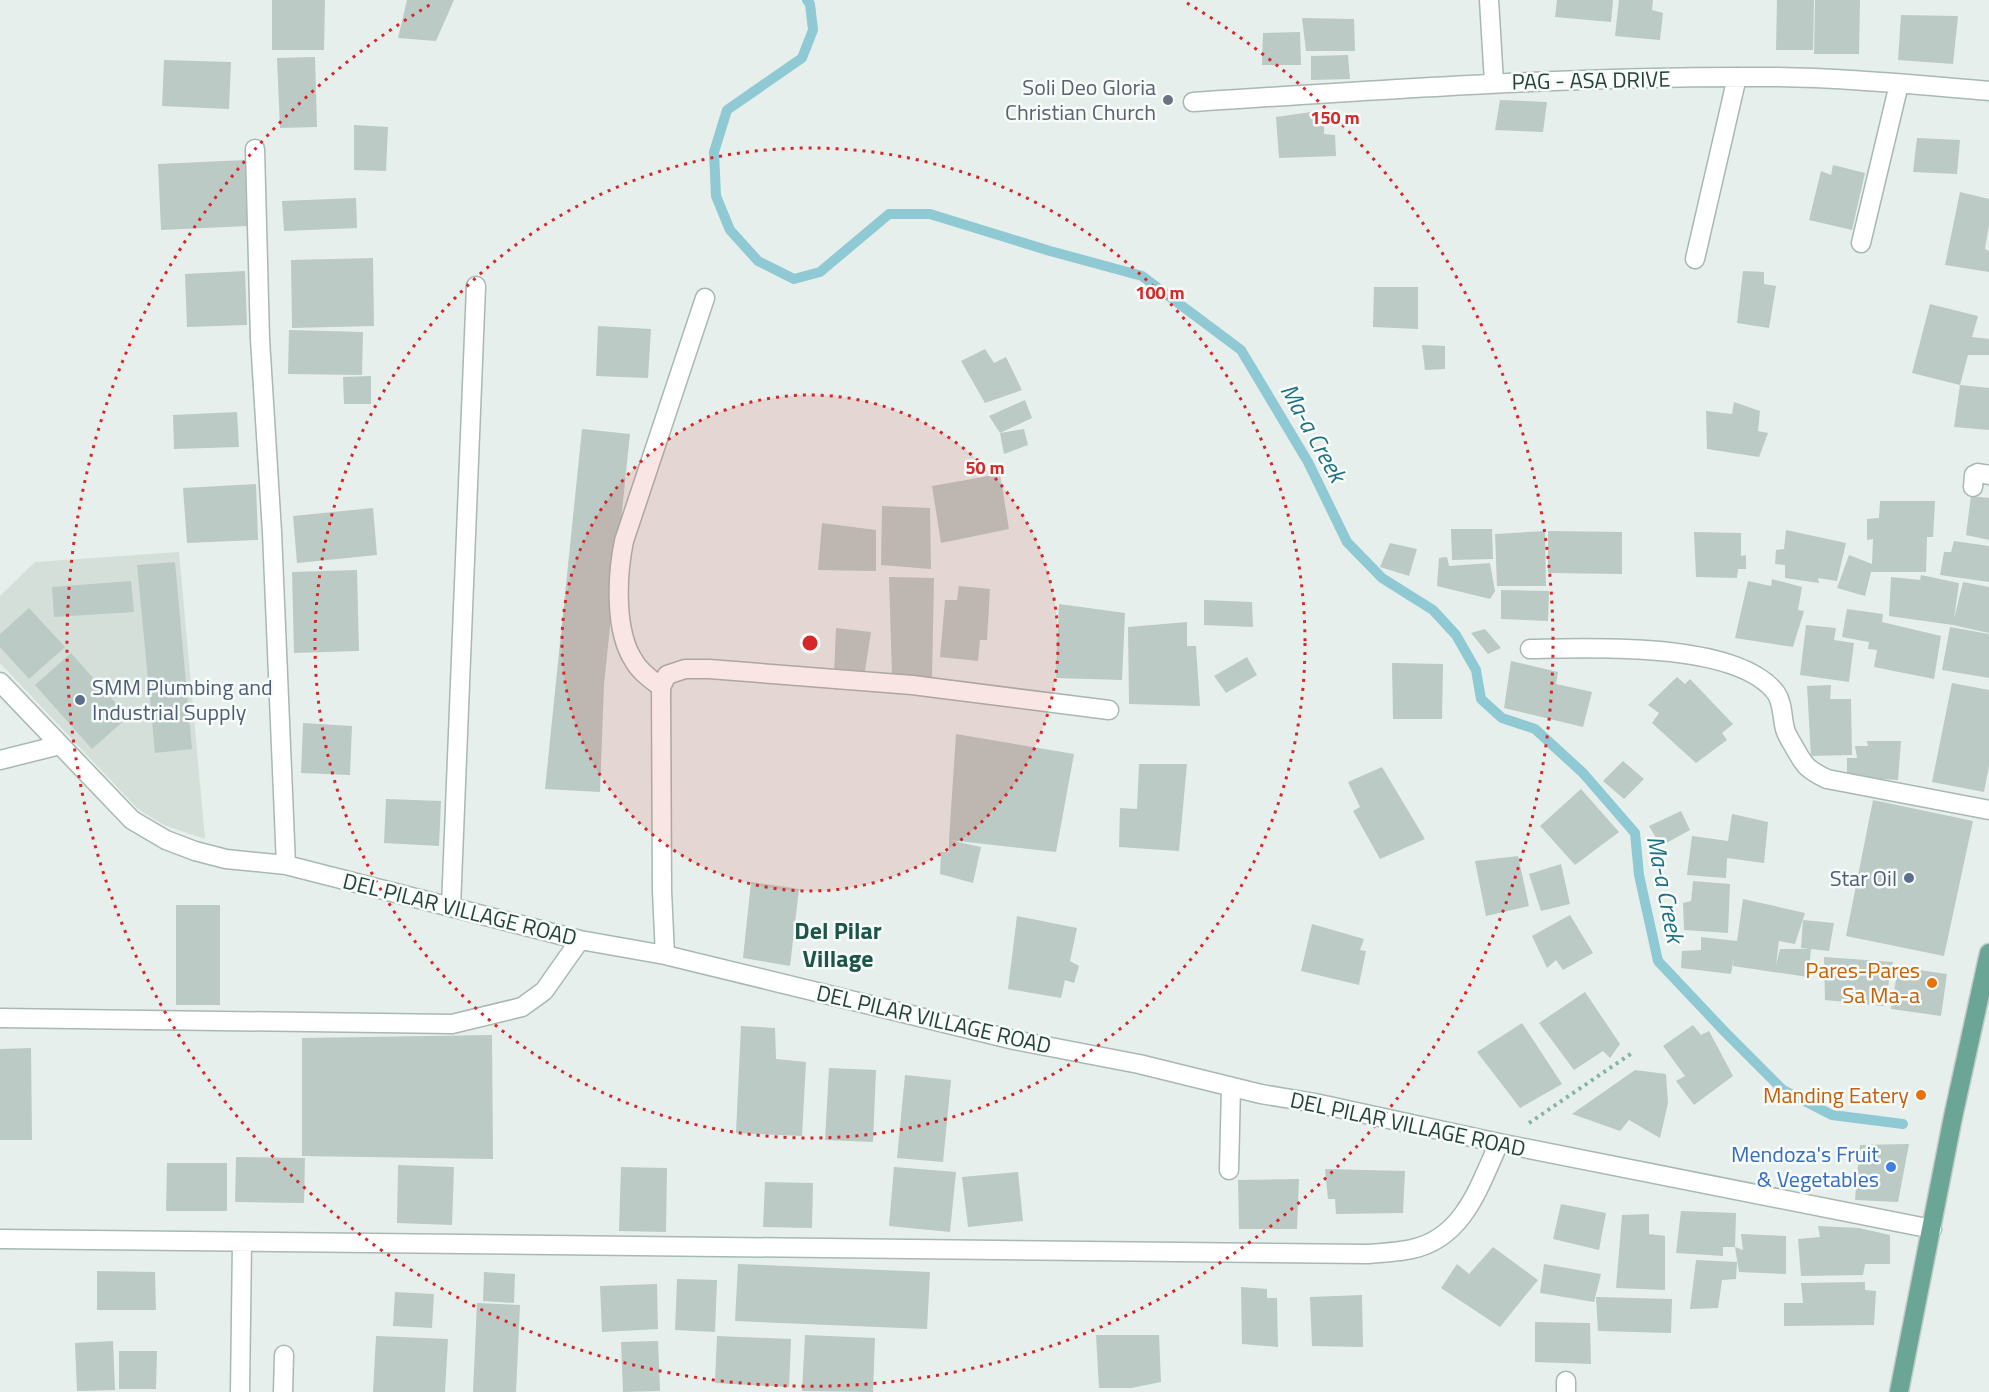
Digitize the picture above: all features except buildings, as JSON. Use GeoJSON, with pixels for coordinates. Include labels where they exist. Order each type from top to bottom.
{"type":"FeatureCollection","features":[{"type":"Feature","properties":{"kind":"main road"},"geometry":{"type":"LineString","coordinates":[[1899,1392],[1953,1117],[1989,953]]}},
{"type":"Feature","properties":{"kind":"street"},"geometry":{"type":"LineString","coordinates":[[1490,0],[1494,82]]}},
{"type":"Feature","properties":{"kind":"street"},"geometry":{"type":"LineString","coordinates":[[1695,259],[1737,77]]}},
{"type":"Feature","properties":{"kind":"street","name":"PAG - ASA DRIVE"},"geometry":{"type":"LineString","coordinates":[[1193,102],[1494,82],[1737,77],[1854,80],[1989,91]]}},
{"type":"Feature","properties":{"kind":"street"},"geometry":{"type":"LineString","coordinates":[[1861,243],[1899,84]]}},
{"type":"Feature","properties":{"kind":"street"},"geometry":{"type":"LineString","coordinates":[[255,149],[260,339],[272,532],[286,865]]}},
{"type":"Feature","properties":{"kind":"street"},"geometry":{"type":"LineString","coordinates":[[451,907],[476,286]]}},
{"type":"Feature","properties":{"kind":"street"},"geometry":{"type":"LineString","coordinates":[[662,687],[634,662],[626,643],[619,614],[620,558],[705,298]]}},
{"type":"Feature","properties":{"kind":"street"},"geometry":{"type":"LineString","coordinates":[[1973,487],[1974,475],[1978,473],[1989,475]]}},
{"type":"Feature","properties":{"kind":"street"},"geometry":{"type":"LineString","coordinates":[[1530,649],[1632,648],[1670,652],[1731,664],[1757,676],[1777,694],[1785,731],[1802,764],[1812,772],[1827,779],[1989,810]]}},
{"type":"Feature","properties":{"kind":"street"},"geometry":{"type":"LineString","coordinates":[[665,955],[662,891],[662,687],[667,675],[685,669],[709,669],[912,685],[1109,710]]}},
{"type":"Feature","properties":{"kind":"street","name":"DEL PILAR VILLAGE ROAD"},"geometry":{"type":"LineString","coordinates":[[0,682],[132,820],[149,831],[185,847],[226,859],[286,865],[580,940],[665,955],[1014,1040],[1139,1064],[1231,1087],[1499,1143],[1932,1229]]}},
{"type":"Feature","properties":{"kind":"street"},"geometry":{"type":"LineString","coordinates":[[0,760],[60,746]]}},
{"type":"Feature","properties":{"kind":"street"},"geometry":{"type":"LineString","coordinates":[[0,1018],[452,1024],[522,1007],[544,991],[580,940]]}},
{"type":"Feature","properties":{"kind":"street"},"geometry":{"type":"LineString","coordinates":[[1229,1170],[1231,1087]]}},
{"type":"Feature","properties":{"kind":"street"},"geometry":{"type":"LineString","coordinates":[[0,1239],[1367,1254],[1413,1249],[1437,1241],[1455,1226],[1469,1209],[1499,1143]]}},
{"type":"Feature","properties":{"kind":"street"},"geometry":{"type":"LineString","coordinates":[[240,1392],[242,1242]]}},
{"type":"Feature","properties":{"kind":"street"},"geometry":{"type":"LineString","coordinates":[[283,1392],[284,1355]]}},
{"type":"Feature","properties":{"kind":"path"},"geometry":{"type":"LineString","coordinates":[[1499,1143],[1632,1053]]}},
{"type":"Feature","properties":{"kind":"shaded area"},"geometry":{"type":"Polygon","coordinates":[[[179,552],[205,839],[164,825],[138,809],[0,663],[0,596],[35,562],[179,552]]]}},
{"type":"Feature","properties":{"kind":"waterway","name":"Ma-a Creek"},"geometry":{"type":"LineString","coordinates":[[807,0],[810,4],[813,30],[802,58],[727,110],[714,152],[716,196],[730,230],[758,261],[794,279],[820,272],[889,214],[930,214],[1050,251],[1142,276],[1241,350],[1308,462],[1347,542],[1382,578],[1433,610],[1456,635],[1476,670],[1481,699],[1502,718],[1535,729],[1583,773],[1635,833],[1639,875],[1658,961],[1783,1090],[1832,1115],[1903,1124]]}},
{"type":"Feature","properties":{"kind":"place","name":"Soli Deo Gloria Christian Church"},"geometry":{"type":"Point","coordinates":[1168,100]}},
{"type":"Feature","properties":{"kind":"place","name":"SMM Plumbing and Industrial Supply"},"geometry":{"type":"Point","coordinates":[80,700]}},
{"type":"Feature","properties":{"kind":"place","name":"Star Oil"},"geometry":{"type":"Point","coordinates":[1909,878]}},
{"type":"Feature","properties":{"kind":"place","name":"Pares-Pares Sa Ma-a"},"geometry":{"type":"Point","coordinates":[1932,983]}},
{"type":"Feature","properties":{"kind":"place","name":"Manding Eatery"},"geometry":{"type":"Point","coordinates":[1921,1095]}},
{"type":"Feature","properties":{"kind":"place","name":"Mendoza's Fruit & Vegetables"},"geometry":{"type":"Point","coordinates":[1891,1167]}},
{"type":"Feature","properties":{"kind":"district","name":"Del Pilar Village"},"geometry":{"type":"Point","coordinates":[838,945]}}]}
